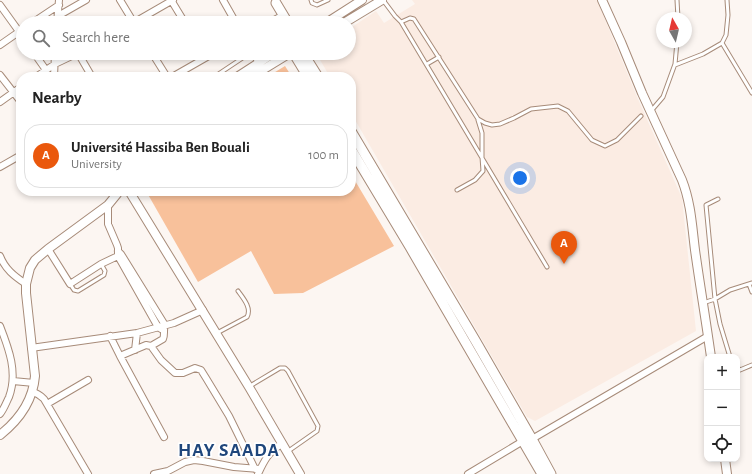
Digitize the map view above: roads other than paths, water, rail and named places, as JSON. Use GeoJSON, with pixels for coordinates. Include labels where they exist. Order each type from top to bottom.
{"type":"FeatureCollection","features":[{"type":"Feature","properties":{"kind":"main road"},"geometry":{"type":"LineString","coordinates":[[334,16],[350,3],[362,0]]}},
{"type":"Feature","properties":{"kind":"main road"},"geometry":{"type":"LineString","coordinates":[[356,16],[382,0]]}},
{"type":"Feature","properties":{"kind":"main road"},"geometry":{"type":"LineString","coordinates":[[602,0],[687,192],[710,354]]}},
{"type":"Feature","properties":{"kind":"main road"},"geometry":{"type":"LineString","coordinates":[[276,1],[279,16]]}},
{"type":"Feature","properties":{"kind":"main road"},"geometry":{"type":"LineString","coordinates":[[276,1],[284,16]]}},
{"type":"Feature","properties":{"kind":"main road"},"geometry":{"type":"LineString","coordinates":[[256,72],[267,60]]}},
{"type":"Feature","properties":{"kind":"main road"},"geometry":{"type":"LineString","coordinates":[[248,72],[276,60]]}},
{"type":"Feature","properties":{"kind":"main road"},"geometry":{"type":"LineString","coordinates":[[298,60],[305,72]]}},
{"type":"Feature","properties":{"kind":"main road"},"geometry":{"type":"LineString","coordinates":[[307,60],[315,72]]}},
{"type":"Feature","properties":{"kind":"main road"},"geometry":{"type":"LineString","coordinates":[[356,139],[478,346],[528,440],[542,474]]}},
{"type":"Feature","properties":{"kind":"main road"},"geometry":{"type":"LineString","coordinates":[[356,157],[528,440],[551,474]]}},
{"type":"Feature","properties":{"kind":"main road"},"geometry":{"type":"LineString","coordinates":[[0,435],[7,430],[24,409],[32,392],[34,383],[35,376],[26,306],[26,284],[30,268],[35,260],[48,249],[108,205],[115,196]]}},
{"type":"Feature","properties":{"kind":"main road"},"geometry":{"type":"LineString","coordinates":[[132,196],[203,310],[300,474]]}},
{"type":"Feature","properties":{"kind":"main road"},"geometry":{"type":"LineString","coordinates":[[725,462],[727,474]]}},
{"type":"Feature","properties":{"kind":"street"},"geometry":{"type":"LineString","coordinates":[[58,2],[58,16],[86,0]]}},
{"type":"Feature","properties":{"kind":"street"},"geometry":{"type":"LineString","coordinates":[[120,0],[130,16]]}},
{"type":"Feature","properties":{"kind":"street"},"geometry":{"type":"LineString","coordinates":[[146,16],[172,0],[180,16]]}},
{"type":"Feature","properties":{"kind":"street"},"geometry":{"type":"LineString","coordinates":[[223,0],[232,16]]}},
{"type":"Feature","properties":{"kind":"street"},"geometry":{"type":"LineString","coordinates":[[41,16],[58,2]]}},
{"type":"Feature","properties":{"kind":"street"},"geometry":{"type":"LineString","coordinates":[[0,5],[16,25]]}},
{"type":"Feature","properties":{"kind":"street"},"geometry":{"type":"LineString","coordinates":[[0,45],[16,36]]}},
{"type":"Feature","properties":{"kind":"street"},"geometry":{"type":"LineString","coordinates":[[39,60],[46,70]]}},
{"type":"Feature","properties":{"kind":"street"},"geometry":{"type":"LineString","coordinates":[[54,72],[55,60]]}},
{"type":"Feature","properties":{"kind":"street"},"geometry":{"type":"LineString","coordinates":[[43,72],[63,60]]}},
{"type":"Feature","properties":{"kind":"street"},"geometry":{"type":"LineString","coordinates":[[82,60],[89,72]]}},
{"type":"Feature","properties":{"kind":"street"},"geometry":{"type":"LineString","coordinates":[[156,60],[164,72]]}},
{"type":"Feature","properties":{"kind":"street"},"geometry":{"type":"LineString","coordinates":[[179,72],[196,60]]}},
{"type":"Feature","properties":{"kind":"street"},"geometry":{"type":"LineString","coordinates":[[257,60],[261,66]]}},
{"type":"Feature","properties":{"kind":"street"},"geometry":{"type":"LineString","coordinates":[[0,75],[16,95]]}},
{"type":"Feature","properties":{"kind":"street"},"geometry":{"type":"LineString","coordinates":[[0,102],[14,92]]}},
{"type":"Feature","properties":{"kind":"street"},"geometry":{"type":"LineString","coordinates":[[0,167],[16,158]]}},
{"type":"Feature","properties":{"kind":"street"},"geometry":{"type":"LineString","coordinates":[[108,205],[108,224],[117,245],[119,254],[164,334],[163,339],[151,346],[148,345],[120,356]]}},
{"type":"Feature","properties":{"kind":"street"},"geometry":{"type":"LineString","coordinates":[[48,249],[70,284],[119,254]]}},
{"type":"Feature","properties":{"kind":"street"},"geometry":{"type":"LineString","coordinates":[[0,256],[10,272],[26,284]]}},
{"type":"Feature","properties":{"kind":"street"},"geometry":{"type":"LineString","coordinates":[[31,348],[162,328],[203,310]]}},
{"type":"Feature","properties":{"kind":"street"},"geometry":{"type":"LineString","coordinates":[[0,326],[11,358],[13,371],[13,381],[10,393],[0,414]]}},
{"type":"Feature","properties":{"kind":"street"},"geometry":{"type":"LineString","coordinates":[[135,350],[137,333]]}},
{"type":"Feature","properties":{"kind":"street"},"geometry":{"type":"LineString","coordinates":[[110,336],[164,437]]}},
{"type":"Feature","properties":{"kind":"street"},"geometry":{"type":"LineString","coordinates":[[468,474],[708,336]]}},
{"type":"Feature","properties":{"kind":"street"},"geometry":{"type":"LineString","coordinates":[[151,346],[161,360],[175,373],[183,373],[195,368],[201,370],[229,416],[258,471]]}},
{"type":"Feature","properties":{"kind":"street"},"geometry":{"type":"LineString","coordinates":[[47,404],[88,380]]}},
{"type":"Feature","properties":{"kind":"street"},"geometry":{"type":"LineString","coordinates":[[13,381],[34,383]]}},
{"type":"Feature","properties":{"kind":"street"},"geometry":{"type":"LineString","coordinates":[[32,392],[41,396],[47,404],[88,474]]}},
{"type":"Feature","properties":{"kind":"street"},"geometry":{"type":"LineString","coordinates":[[258,471],[269,454],[276,447],[282,444]]}},
{"type":"Feature","properties":{"kind":"street"},"geometry":{"type":"LineString","coordinates":[[154,474],[168,471],[186,462],[194,460],[258,471]]}},
{"type":"Feature","properties":{"kind":"lane"},"geometry":{"type":"LineString","coordinates":[[311,0],[312,3],[317,5],[328,0]]}},
{"type":"Feature","properties":{"kind":"lane"},"geometry":{"type":"LineString","coordinates":[[382,0],[401,22],[427,64],[546,267]]}},
{"type":"Feature","properties":{"kind":"lane"},"geometry":{"type":"LineString","coordinates":[[677,0],[678,12]]}},
{"type":"Feature","properties":{"kind":"lane"},"geometry":{"type":"LineString","coordinates":[[675,65],[703,54],[722,43],[726,35],[728,15],[727,0]]}},
{"type":"Feature","properties":{"kind":"lane"},"geometry":{"type":"LineString","coordinates":[[401,22],[410,18],[414,19],[478,119],[482,133],[483,171],[475,180],[457,190]]}},
{"type":"Feature","properties":{"kind":"lane"},"geometry":{"type":"LineString","coordinates":[[722,43],[752,93]]}},
{"type":"Feature","properties":{"kind":"lane"},"geometry":{"type":"LineString","coordinates":[[651,111],[663,97],[675,65],[676,48]]}},
{"type":"Feature","properties":{"kind":"lane"},"geometry":{"type":"LineString","coordinates":[[427,64],[439,58]]}},
{"type":"Feature","properties":{"kind":"lane"},"geometry":{"type":"LineString","coordinates":[[222,72],[240,60]]}},
{"type":"Feature","properties":{"kind":"lane"},"geometry":{"type":"LineString","coordinates":[[478,119],[492,126],[514,118],[531,109],[558,106],[568,111],[592,140],[605,146],[617,140],[641,116]]}},
{"type":"Feature","properties":{"kind":"lane"},"geometry":{"type":"LineString","coordinates":[[718,199],[706,205],[715,299],[720,324],[729,354]]}},
{"type":"Feature","properties":{"kind":"lane"},"geometry":{"type":"LineString","coordinates":[[70,284],[74,290],[78,291],[97,279],[105,273],[101,264]]}},
{"type":"Feature","properties":{"kind":"lane"},"geometry":{"type":"LineString","coordinates":[[703,303],[715,299],[730,290],[751,284],[752,292]]}},
{"type":"Feature","properties":{"kind":"lane"},"geometry":{"type":"LineString","coordinates":[[216,333],[249,315],[249,310],[238,291]]}},
{"type":"Feature","properties":{"kind":"lane"},"geometry":{"type":"LineString","coordinates":[[740,370],[752,365]]}},
{"type":"Feature","properties":{"kind":"lane"},"geometry":{"type":"LineString","coordinates":[[249,387],[280,368],[285,368],[288,371],[318,426],[317,432],[287,452]]}},
{"type":"Feature","properties":{"kind":"place","name":"Université Hassiba Ben Bouali"},"geometry":{"type":"Point","coordinates":[564,264]}},
{"type":"Feature","properties":{"kind":"district","name":"HAY SAADA"},"geometry":{"type":"Point","coordinates":[229,450]}}]}
